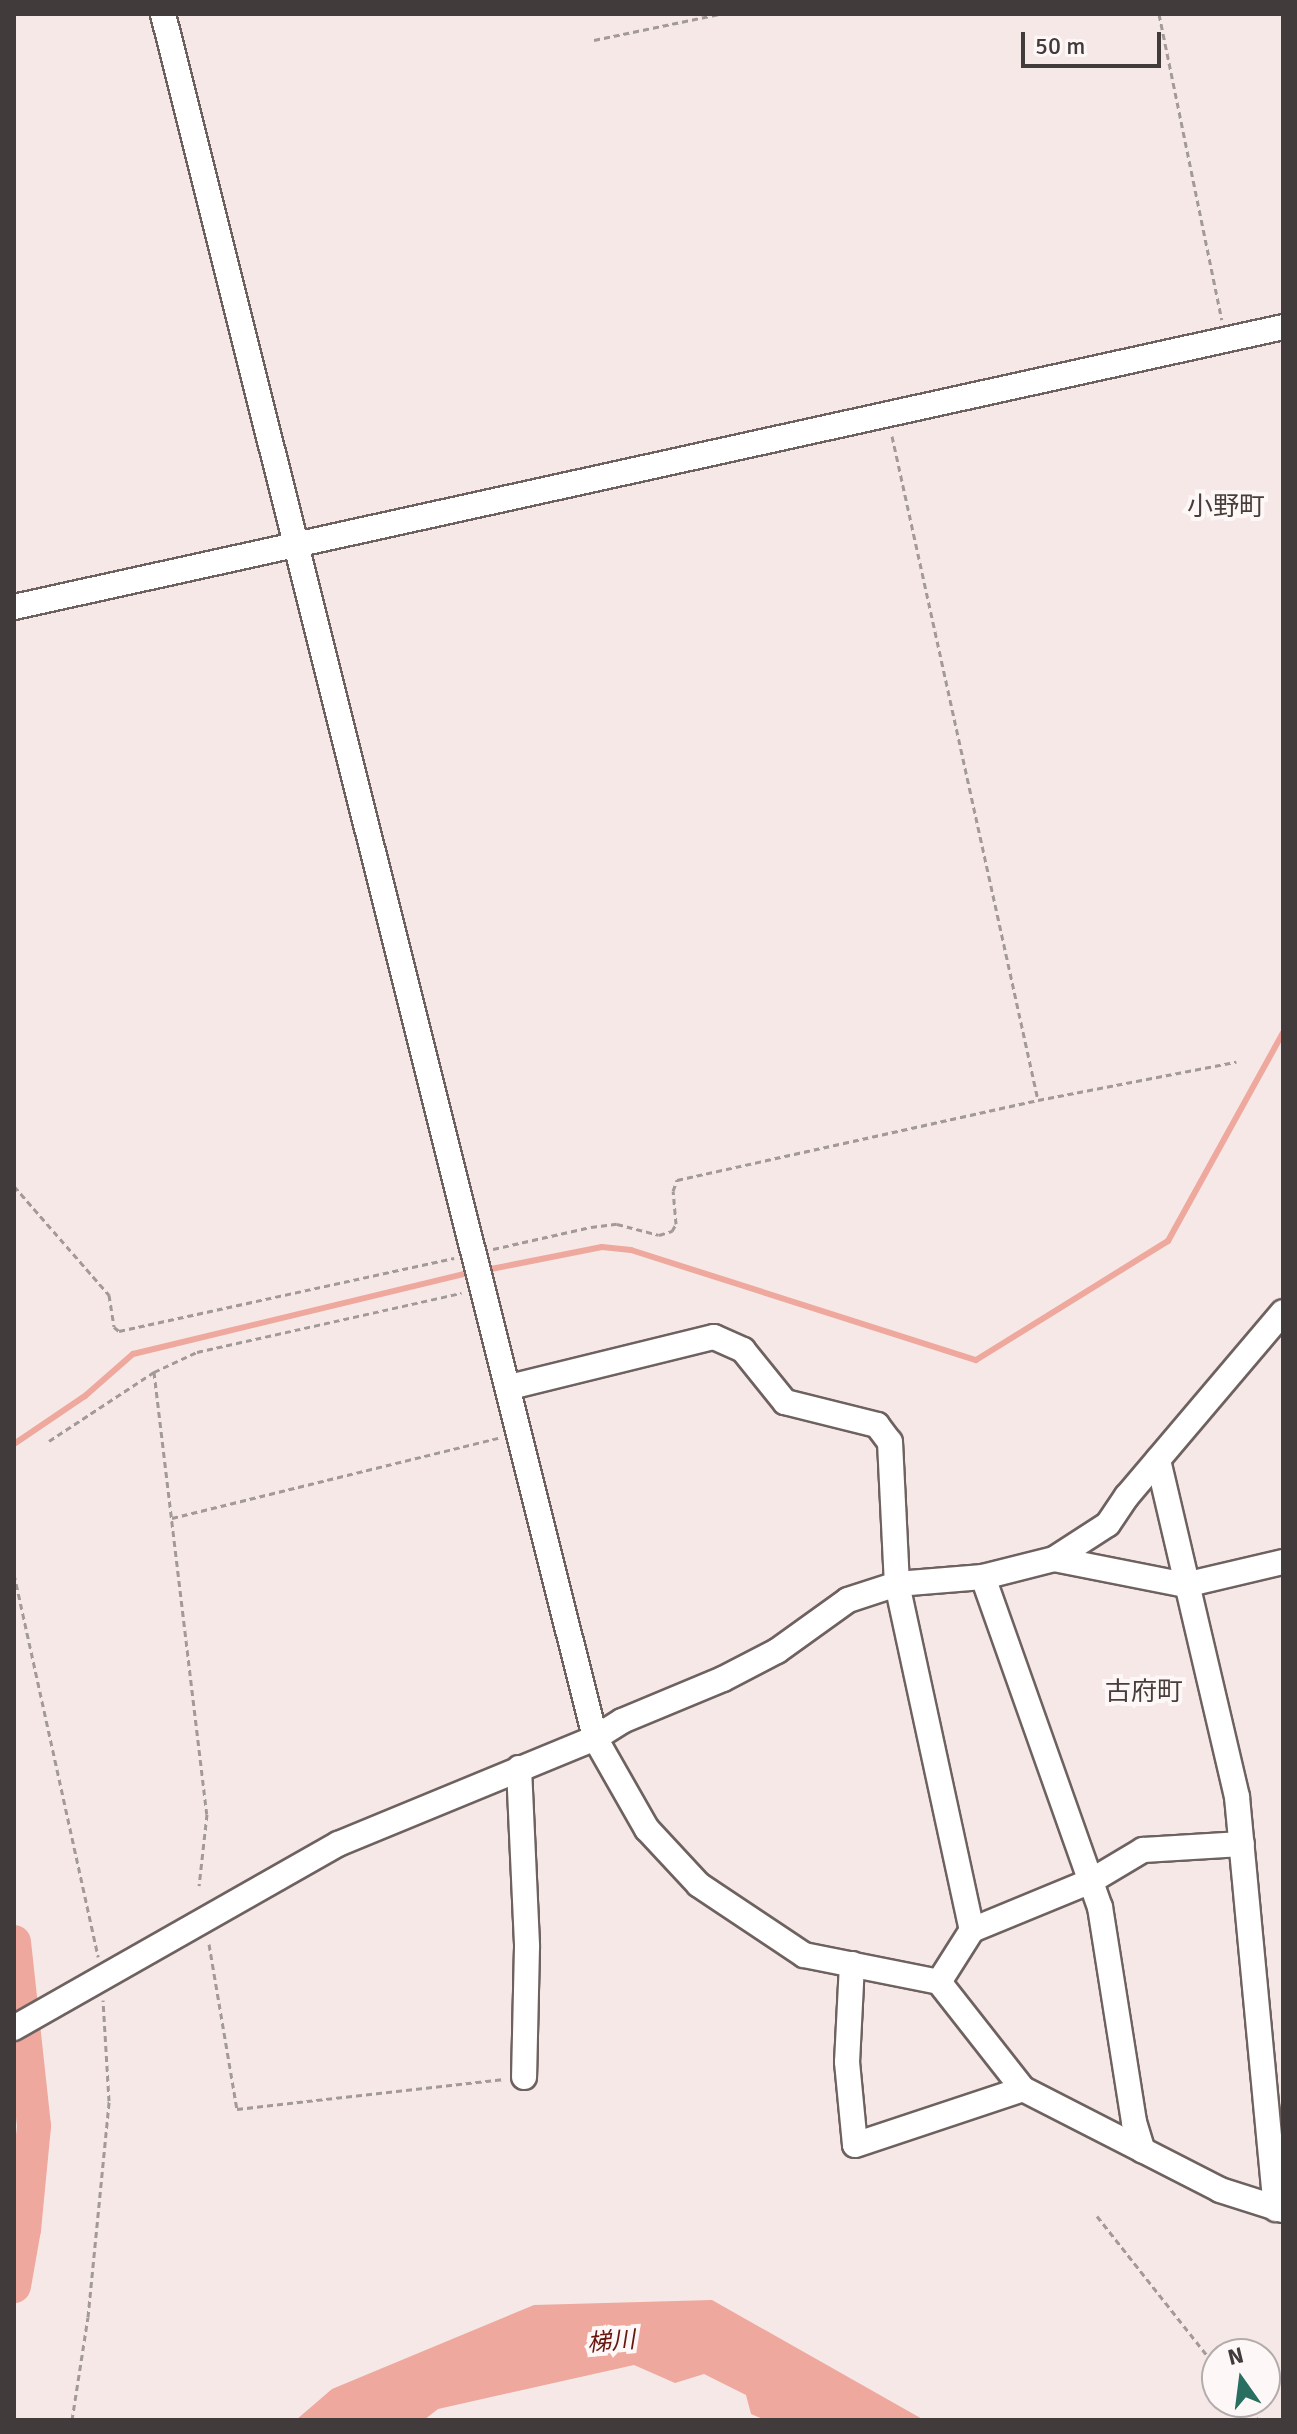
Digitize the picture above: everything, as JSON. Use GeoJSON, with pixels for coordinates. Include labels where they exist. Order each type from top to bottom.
{"type":"FeatureCollection","features":[{"type":"Feature","properties":{"kind":"street"},"geometry":{"type":"LineString","coordinates":[[163,14],[510,1387],[595,1738],[647,1829],[699,1885],[804,1955],[939,1982],[1023,2089],[1220,2190],[1279,2210],[1237,1797],[1224,1731],[1185,1585],[1158,1460]]}},
{"type":"Feature","properties":{"kind":"street"},"geometry":{"type":"LineString","coordinates":[[14,607],[1283,327]]}},
{"type":"Feature","properties":{"kind":"street"},"geometry":{"type":"LineString","coordinates":[[14,2028],[338,1844],[595,1738],[622,1721],[723,1679],[777,1651],[848,1600],[897,1584],[983,1577],[1054,1559],[1108,1524],[1283,1312]]}},
{"type":"Feature","properties":{"kind":"street"},"geometry":{"type":"LineString","coordinates":[[510,1387],[714,1337],[743,1350],[785,1402],[877,1425],[890,1442],[897,1584],[972,1930]]}},
{"type":"Feature","properties":{"kind":"street"},"geometry":{"type":"LineString","coordinates":[[1054,1559],[1185,1585],[1283,1562]]}},
{"type":"Feature","properties":{"kind":"street"},"geometry":{"type":"LineString","coordinates":[[983,1577],[1100,1907],[1134,2122],[1143,2151]]}},
{"type":"Feature","properties":{"kind":"street"},"geometry":{"type":"LineString","coordinates":[[519,1768],[527,1947],[524,2077]]}},
{"type":"Feature","properties":{"kind":"street"},"geometry":{"type":"LineString","coordinates":[[939,1982],[972,1930],[1091,1881],[1143,1850],[1242,1844]]}},
{"type":"Feature","properties":{"kind":"street"},"geometry":{"type":"LineString","coordinates":[[852,1964],[847,2062],[855,2145],[1023,2089]]}},
{"type":"Feature","properties":{"kind":"path"},"geometry":{"type":"LineString","coordinates":[[594,40],[719,14]]}},
{"type":"Feature","properties":{"kind":"path"},"geometry":{"type":"LineString","coordinates":[[1159,14],[1226,339]]}},
{"type":"Feature","properties":{"kind":"path"},"geometry":{"type":"LineString","coordinates":[[887,413],[1038,1100]]}},
{"type":"Feature","properties":{"kind":"path"},"geometry":{"type":"LineString","coordinates":[[14,1186],[109,1295],[114,1327],[119,1331],[591,1227],[617,1224],[659,1235],[672,1231],[676,1224],[673,1191],[677,1180],[1038,1100],[1236,1062]]}},
{"type":"Feature","properties":{"kind":"path"},"geometry":{"type":"LineString","coordinates":[[49,1441],[154,1372],[197,1352],[484,1288]]}},
{"type":"Feature","properties":{"kind":"path"},"geometry":{"type":"LineString","coordinates":[[154,1372],[207,1814],[199,1886]]}},
{"type":"Feature","properties":{"kind":"path"},"geometry":{"type":"LineString","coordinates":[[172,1518],[521,1432]]}},
{"type":"Feature","properties":{"kind":"path"},"geometry":{"type":"LineString","coordinates":[[209,1944],[237,2109],[524,2077]]}},
{"type":"Feature","properties":{"kind":"path"},"geometry":{"type":"LineString","coordinates":[[1097,2216],[1201,2348]]}},
{"type":"Feature","properties":{"kind":"water","name":"梯川"},"geometry":{"type":"Polygon","coordinates":[[[712,2300],[924,2420],[765,2420],[751,2414],[746,2395],[704,2374],[675,2383],[634,2365],[438,2409],[424,2420],[296,2420],[332,2389],[534,2305],[712,2300]]]}},
{"type":"Feature","properties":{"kind":"waterway"},"geometry":{"type":"LineString","coordinates":[[491,1269],[602,1247],[631,1250],[976,1360],[1168,1241],[1283,1033]]}},
{"type":"Feature","properties":{"kind":"waterway"},"geometry":{"type":"LineString","coordinates":[[14,1444],[85,1396],[133,1354],[464,1274]]}},
{"type":"Feature","properties":{"kind":"waterway"},"geometry":{"type":"LineString","coordinates":[[14,1942],[34,2126],[24,2229],[14,2286]]}},
{"type":"Feature","properties":{"kind":"district","name":"小野町"},"geometry":{"type":"Point","coordinates":[1226,508]}},
{"type":"Feature","properties":{"kind":"district","name":"古府町"},"geometry":{"type":"Point","coordinates":[1144,1693]}}]}
